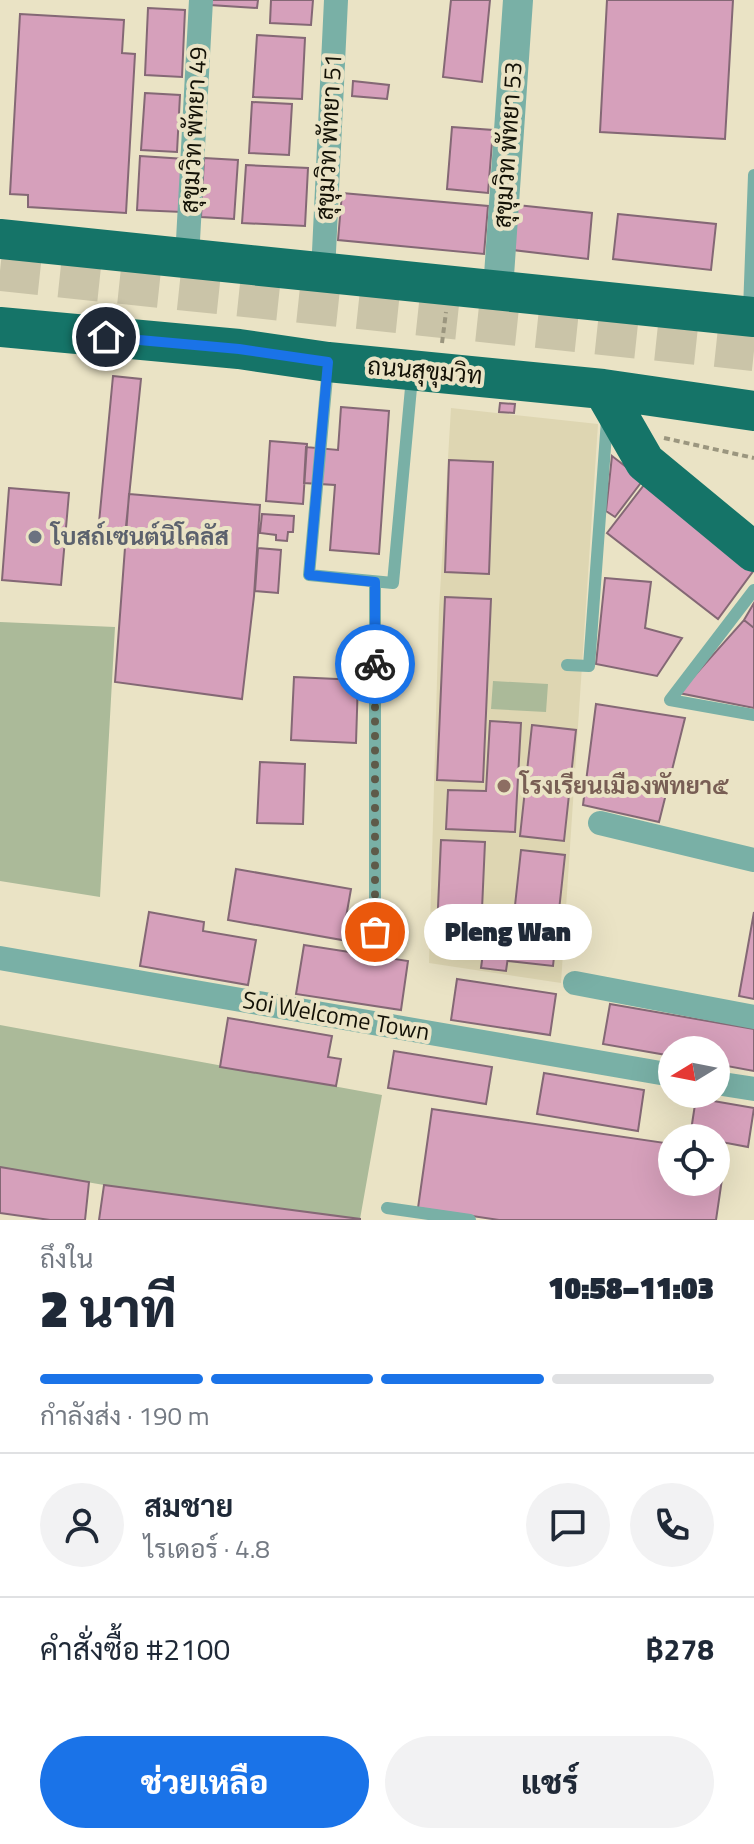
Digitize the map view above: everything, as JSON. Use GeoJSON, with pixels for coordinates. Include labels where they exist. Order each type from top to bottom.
{"type":"FeatureCollection","features":[{"type":"Feature","properties":{"kind":"highway"},"geometry":{"type":"LineString","coordinates":[[0,239],[752,318]]}},
{"type":"Feature","properties":{"kind":"highway","name":"ถนนสุขุมวิท"},"geometry":{"type":"LineString","coordinates":[[0,327],[239,349],[328,362],[427,362],[752,415]]}},
{"type":"Feature","properties":{"kind":"highway"},"geometry":{"type":"LineString","coordinates":[[603,389],[645,462],[754,552]]}},
{"type":"Feature","properties":{"kind":"street","name":"สุขุมวิท พัทยา 49"},"geometry":{"type":"LineString","coordinates":[[187,259],[201,0]]}},
{"type":"Feature","properties":{"kind":"street","name":"สุขุมวิท พัทยา 51"},"geometry":{"type":"LineString","coordinates":[[323,273],[336,0]]}},
{"type":"Feature","properties":{"kind":"street","name":"สุขุมวิท พัทยา 53"},"geometry":{"type":"LineString","coordinates":[[498,290],[518,0]]}},
{"type":"Feature","properties":{"kind":"street"},"geometry":{"type":"LineString","coordinates":[[600,823],[754,860]]}},
{"type":"Feature","properties":{"kind":"street","name":"Soi Welcome Town"},"geometry":{"type":"LineString","coordinates":[[0,958],[658,1073]]}},
{"type":"Feature","properties":{"kind":"street"},"geometry":{"type":"LineString","coordinates":[[575,983],[754,1017]]}},
{"type":"Feature","properties":{"kind":"street"},"geometry":{"type":"LineString","coordinates":[[730,1085],[754,1089]]}},
{"type":"Feature","properties":{"kind":"lane"},"geometry":{"type":"LineString","coordinates":[[752,318],[754,175]]}},
{"type":"Feature","properties":{"kind":"lane"},"geometry":{"type":"LineString","coordinates":[[328,362],[309,575],[393,583],[427,362]]}},
{"type":"Feature","properties":{"kind":"lane"},"geometry":{"type":"LineString","coordinates":[[567,665],[589,666],[607,426],[603,389]]}},
{"type":"Feature","properties":{"kind":"lane"},"geometry":{"type":"LineString","coordinates":[[375,582],[375,932]]}},
{"type":"Feature","properties":{"kind":"lane"},"geometry":{"type":"LineString","coordinates":[[754,590],[670,700],[754,715]]}},
{"type":"Feature","properties":{"kind":"lane"},"geometry":{"type":"LineString","coordinates":[[387,1208],[470,1220]]}},
{"type":"Feature","properties":{"kind":"path"},"geometry":{"type":"LineString","coordinates":[[427,362],[446,309]]}},
{"type":"Feature","properties":{"kind":"path"},"geometry":{"type":"LineString","coordinates":[[656,436],[754,458]]}},
{"type":"Feature","properties":{"kind":"shaded area","name":"โรงเรียนเมืองพัทยา๕"},"geometry":{"type":"Polygon","coordinates":[[[451,408],[598,424],[561,983],[429,963],[439,609],[451,408]]]}},
{"type":"Feature","properties":{"kind":"green space"},"geometry":{"type":"Polygon","coordinates":[[[0,622],[115,627],[100,897],[0,881],[0,622]]]}},
{"type":"Feature","properties":{"kind":"green space"},"geometry":{"type":"Polygon","coordinates":[[[493,681],[548,684],[546,712],[491,709],[493,681]]]}},
{"type":"Feature","properties":{"kind":"green space"},"geometry":{"type":"Polygon","coordinates":[[[0,1025],[382,1095],[360,1219],[104,1185],[0,1167],[0,1025]]]}},
{"type":"Feature","properties":{"kind":"building"},"geometry":{"type":"Polygon","coordinates":[[[210,0],[258,0],[257,8],[210,5],[210,0]]]}},
{"type":"Feature","properties":{"kind":"building"},"geometry":{"type":"Polygon","coordinates":[[[271,0],[313,0],[311,25],[270,23],[271,0]]]}},
{"type":"Feature","properties":{"kind":"building"},"geometry":{"type":"Polygon","coordinates":[[[451,0],[490,0],[482,82],[443,77],[451,0]]]}},
{"type":"Feature","properties":{"kind":"building"},"geometry":{"type":"Polygon","coordinates":[[[607,0],[733,0],[725,139],[600,132],[607,0]]]}},
{"type":"Feature","properties":{"kind":"building"},"geometry":{"type":"Polygon","coordinates":[[[148,8],[185,10],[182,77],[145,75],[148,8]]]}},
{"type":"Feature","properties":{"kind":"building"},"geometry":{"type":"Polygon","coordinates":[[[20,14],[124,20],[122,53],[135,54],[126,213],[28,207],[28,195],[10,194],[20,14]]]}},
{"type":"Feature","properties":{"kind":"building"},"geometry":{"type":"Polygon","coordinates":[[[257,35],[305,38],[302,99],[253,97],[257,35]]]}},
{"type":"Feature","properties":{"kind":"building"},"geometry":{"type":"Polygon","coordinates":[[[353,81],[389,85],[387,99],[352,96],[353,81]]]}},
{"type":"Feature","properties":{"kind":"building"},"geometry":{"type":"Polygon","coordinates":[[[145,93],[180,95],[177,152],[141,150],[145,93]]]}},
{"type":"Feature","properties":{"kind":"building"},"geometry":{"type":"Polygon","coordinates":[[[252,102],[292,104],[289,155],[249,153],[252,102]]]}},
{"type":"Feature","properties":{"kind":"building"},"geometry":{"type":"Polygon","coordinates":[[[452,127],[493,130],[488,193],[447,189],[452,127]]]}},
{"type":"Feature","properties":{"kind":"building"},"geometry":{"type":"Polygon","coordinates":[[[140,156],[185,159],[182,212],[137,210],[140,156]]]}},
{"type":"Feature","properties":{"kind":"building"},"geometry":{"type":"Polygon","coordinates":[[[204,158],[238,160],[234,219],[201,217],[204,158]]]}},
{"type":"Feature","properties":{"kind":"building"},"geometry":{"type":"Polygon","coordinates":[[[246,165],[308,168],[305,226],[242,223],[246,165]]]}},
{"type":"Feature","properties":{"kind":"building"},"geometry":{"type":"Polygon","coordinates":[[[342,193],[488,206],[484,254],[338,240],[342,193]]]}},
{"type":"Feature","properties":{"kind":"building"},"geometry":{"type":"Polygon","coordinates":[[[517,205],[592,213],[588,259],[513,250],[517,205]]]}},
{"type":"Feature","properties":{"kind":"building"},"geometry":{"type":"Polygon","coordinates":[[[618,214],[716,224],[711,270],[613,259],[618,214]]]}},
{"type":"Feature","properties":{"kind":"building"},"geometry":{"type":"Polygon","coordinates":[[[113,376],[141,379],[125,536],[98,533],[113,376]]]}},
{"type":"Feature","properties":{"kind":"building"},"geometry":{"type":"Polygon","coordinates":[[[500,403],[515,404],[514,413],[499,412],[500,403]]]}},
{"type":"Feature","properties":{"kind":"building"},"geometry":{"type":"Polygon","coordinates":[[[341,407],[389,411],[379,554],[330,550],[335,485],[304,483],[306,447],[338,450],[341,407]]]}},
{"type":"Feature","properties":{"kind":"building"},"geometry":{"type":"Polygon","coordinates":[[[270,441],[307,444],[303,504],[266,501],[270,441]]]}},
{"type":"Feature","properties":{"kind":"building"},"geometry":{"type":"Polygon","coordinates":[[[612,456],[643,480],[615,517],[606,511],[612,456]]]}},
{"type":"Feature","properties":{"kind":"building"},"geometry":{"type":"Polygon","coordinates":[[[449,460],[493,462],[489,574],[445,572],[449,460]]]}},
{"type":"Feature","properties":{"kind":"building"},"geometry":{"type":"Polygon","coordinates":[[[644,485],[754,570],[718,619],[607,533],[644,485]]]}},
{"type":"Feature","properties":{"kind":"building","name":"โบสถ์เซนต์นิโคลัส"},"geometry":{"type":"Polygon","coordinates":[[[9,488],[69,493],[61,585],[2,580],[9,488]]]}},
{"type":"Feature","properties":{"kind":"building"},"geometry":{"type":"Polygon","coordinates":[[[129,494],[260,505],[254,596],[242,699],[115,682],[129,494]]]}},
{"type":"Feature","properties":{"kind":"building"},"geometry":{"type":"Polygon","coordinates":[[[262,514],[294,516],[293,532],[288,532],[287,541],[276,540],[276,535],[260,533],[262,514]]]}},
{"type":"Feature","properties":{"kind":"building"},"geometry":{"type":"Polygon","coordinates":[[[258,548],[281,550],[278,593],[255,591],[258,548]]]}},
{"type":"Feature","properties":{"kind":"building"},"geometry":{"type":"Polygon","coordinates":[[[605,578],[651,582],[645,628],[682,638],[657,676],[596,664],[605,578]]]}},
{"type":"Feature","properties":{"kind":"building"},"geometry":{"type":"Polygon","coordinates":[[[445,597],[491,599],[483,782],[437,780],[445,597]]]}},
{"type":"Feature","properties":{"kind":"building"},"geometry":{"type":"Polygon","coordinates":[[[754,603],[754,628],[744,620],[754,603]]]}},
{"type":"Feature","properties":{"kind":"building"},"geometry":{"type":"Polygon","coordinates":[[[744,620],[754,628],[754,708],[679,693],[744,620]]]}},
{"type":"Feature","properties":{"kind":"building"},"geometry":{"type":"Polygon","coordinates":[[[294,677],[358,680],[356,743],[291,740],[294,677]]]}},
{"type":"Feature","properties":{"kind":"building"},"geometry":{"type":"Polygon","coordinates":[[[596,704],[685,718],[659,822],[583,805],[596,704]]]}},
{"type":"Feature","properties":{"kind":"building"},"geometry":{"type":"Polygon","coordinates":[[[490,721],[521,723],[515,832],[446,829],[448,790],[486,791],[490,721]]]}},
{"type":"Feature","properties":{"kind":"building"},"geometry":{"type":"Polygon","coordinates":[[[532,725],[576,730],[564,841],[520,836],[532,725]]]}},
{"type":"Feature","properties":{"kind":"building"},"geometry":{"type":"Polygon","coordinates":[[[260,762],[305,764],[303,824],[257,823],[260,762]]]}},
{"type":"Feature","properties":{"kind":"building"},"geometry":{"type":"Polygon","coordinates":[[[441,840],[485,842],[480,954],[436,952],[441,840]]]}},
{"type":"Feature","properties":{"kind":"building"},"geometry":{"type":"Polygon","coordinates":[[[521,850],[565,855],[553,966],[509,961],[521,850]]]}},
{"type":"Feature","properties":{"kind":"building"},"geometry":{"type":"Polygon","coordinates":[[[236,869],[351,889],[342,940],[228,920],[236,869]]]}},
{"type":"Feature","properties":{"kind":"building"},"geometry":{"type":"Polygon","coordinates":[[[149,912],[204,922],[203,931],[256,940],[248,985],[140,966],[149,912]]]}},
{"type":"Feature","properties":{"kind":"building"},"geometry":{"type":"Polygon","coordinates":[[[754,912],[754,999],[739,996],[754,912]]]}},
{"type":"Feature","properties":{"kind":"building"},"geometry":{"type":"Polygon","coordinates":[[[304,945],[408,961],[401,1010],[296,994],[304,945]]]}},
{"type":"Feature","properties":{"kind":"building"},"geometry":{"type":"Polygon","coordinates":[[[483,953],[508,957],[506,971],[481,968],[483,953]]]}},
{"type":"Feature","properties":{"kind":"building"},"geometry":{"type":"Polygon","coordinates":[[[457,979],[556,994],[550,1035],[451,1020],[457,979]]]}},
{"type":"Feature","properties":{"kind":"building"},"geometry":{"type":"Polygon","coordinates":[[[610,1004],[754,1029],[754,1071],[730,1067],[730,1036],[658,1036],[658,1054],[603,1044],[610,1004]]]}},
{"type":"Feature","properties":{"kind":"building"},"geometry":{"type":"Polygon","coordinates":[[[228,1018],[332,1036],[328,1057],[341,1059],[336,1086],[220,1067],[228,1018]]]}},
{"type":"Feature","properties":{"kind":"building"},"geometry":{"type":"Polygon","coordinates":[[[394,1051],[492,1067],[486,1104],[388,1088],[394,1051]]]}},
{"type":"Feature","properties":{"kind":"building"},"geometry":{"type":"Polygon","coordinates":[[[544,1073],[644,1090],[638,1131],[537,1114],[544,1073]]]}},
{"type":"Feature","properties":{"kind":"building"},"geometry":{"type":"Polygon","coordinates":[[[730,1104],[754,1108],[748,1147],[730,1144],[730,1124],[692,1124],[694,1108],[730,1108],[730,1104]]]}},
{"type":"Feature","properties":{"kind":"building"},"geometry":{"type":"Polygon","coordinates":[[[432,1109],[658,1142],[658,1196],[720,1196],[716,1220],[499,1220],[418,1208],[432,1109]]]}},
{"type":"Feature","properties":{"kind":"building"},"geometry":{"type":"Polygon","coordinates":[[[0,1167],[89,1182],[85,1220],[50,1220],[0,1213],[0,1167]]]}},
{"type":"Feature","properties":{"kind":"building"},"geometry":{"type":"Polygon","coordinates":[[[104,1185],[360,1219],[360,1220],[99,1220],[104,1185]]]}},
{"type":"Feature","properties":{"kind":"tunnel"},"geometry":{"type":"LineString","coordinates":[[0,271],[754,351]]}},
{"type":"Feature","properties":{"kind":"way so far"},"geometry":{"type":"LineString","coordinates":[[375,664],[375,932]]}},
{"type":"Feature","properties":{"kind":"place","name":"โบสถ์เซนต์นิโคลัส"},"geometry":{"type":"Point","coordinates":[35,537]}},
{"type":"Feature","properties":{"kind":"place","name":"โรงเรียนเมืองพัทยา๕"},"geometry":{"type":"Point","coordinates":[504,786]}},
{"type":"Feature","properties":{"kind":"place","name":"Pleng Wan"},"geometry":{"type":"Point","coordinates":[375,932]}},
{"type":"Feature","properties":{"kind":"route"},"geometry":{"type":"LineString","coordinates":[[106,337],[239,349],[328,362],[309,575],[375,582],[375,664]]}}]}
